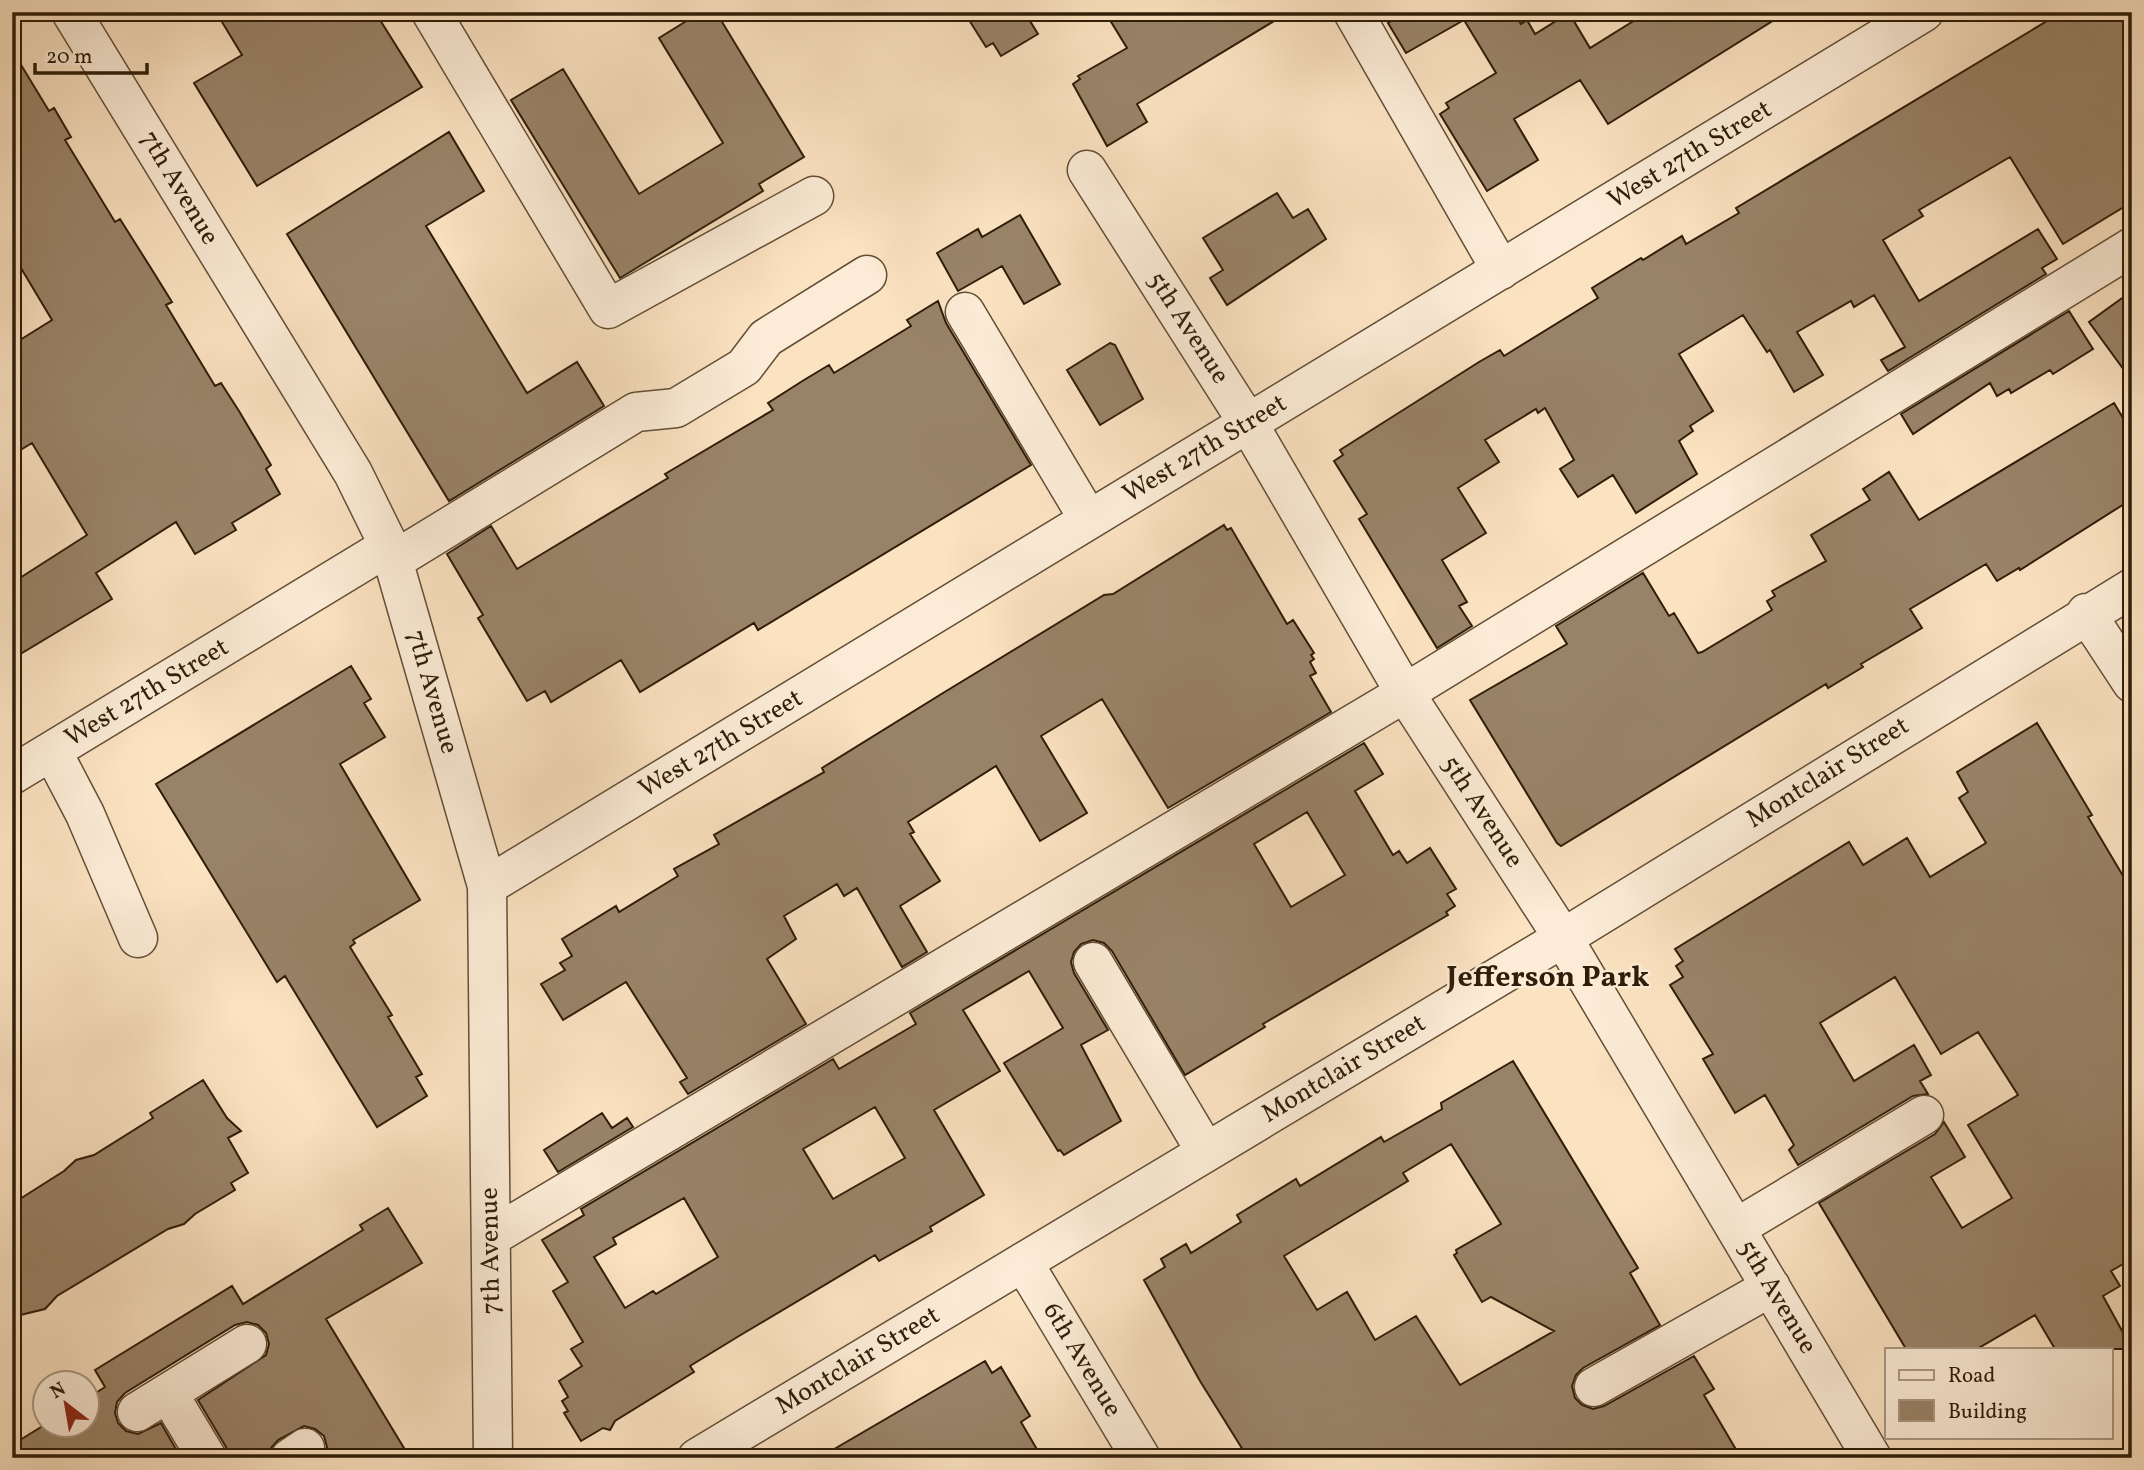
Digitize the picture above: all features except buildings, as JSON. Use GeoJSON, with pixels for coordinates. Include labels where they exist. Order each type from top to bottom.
{"type":"FeatureCollection","features":[{"type":"Feature","properties":{"kind":"street","name":"7th Avenue"},"geometry":{"type":"LineString","coordinates":[[71,12],[353,473],[391,553],[487,886],[493,1458]]}},
{"type":"Feature","properties":{"kind":"street"},"geometry":{"type":"LineString","coordinates":[[431,12],[608,309],[814,196]]}},
{"type":"Feature","properties":{"kind":"street"},"geometry":{"type":"LineString","coordinates":[[1353,12],[1501,270]]}},
{"type":"Feature","properties":{"kind":"street","name":"West 27th Street"},"geometry":{"type":"LineString","coordinates":[[487,886],[1924,12]]}},
{"type":"Feature","properties":{"kind":"street","name":"5th Avenue"},"geometry":{"type":"LineString","coordinates":[[1087,170],[1248,423],[1405,694],[1563,937],[1872,1458]]}},
{"type":"Feature","properties":{"kind":"street"},"geometry":{"type":"LineString","coordinates":[[491,1237],[1405,694],[2132,247]]}},
{"type":"Feature","properties":{"kind":"street","name":"West 27th Street"},"geometry":{"type":"LineString","coordinates":[[12,775],[636,412],[676,408],[744,367],[766,338],[867,275]]}},
{"type":"Feature","properties":{"kind":"street"},"geometry":{"type":"LineString","coordinates":[[965,312],[1089,520]]}},
{"type":"Feature","properties":{"kind":"street","name":"Montclair Street"},"geometry":{"type":"LineString","coordinates":[[696,1458],[1563,937],[2085,613],[2132,588]]}},
{"type":"Feature","properties":{"kind":"street"},"geometry":{"type":"LineString","coordinates":[[2085,613],[2132,683]]}},
{"type":"Feature","properties":{"kind":"street"},"geometry":{"type":"LineString","coordinates":[[52,751],[85,814],[138,938]]}},
{"type":"Feature","properties":{"kind":"street"},"geometry":{"type":"LineString","coordinates":[[1093,962],[1206,1152]]}},
{"type":"Feature","properties":{"kind":"street"},"geometry":{"type":"LineString","coordinates":[[1736,1228],[1924,1115]]}},
{"type":"Feature","properties":{"kind":"street","name":"6th Avenue"},"geometry":{"type":"LineString","coordinates":[[1023,1262],[1141,1458]]}},
{"type":"Feature","properties":{"kind":"street"},"geometry":{"type":"LineString","coordinates":[[1594,1387],[1771,1287]]}},
{"type":"Feature","properties":{"kind":"street"},"geometry":{"type":"LineString","coordinates":[[206,1458],[152,1403],[247,1345]]}},
{"type":"Feature","properties":{"kind":"district","name":"Jefferson Park"},"geometry":{"type":"Point","coordinates":[1548,978]}}]}
